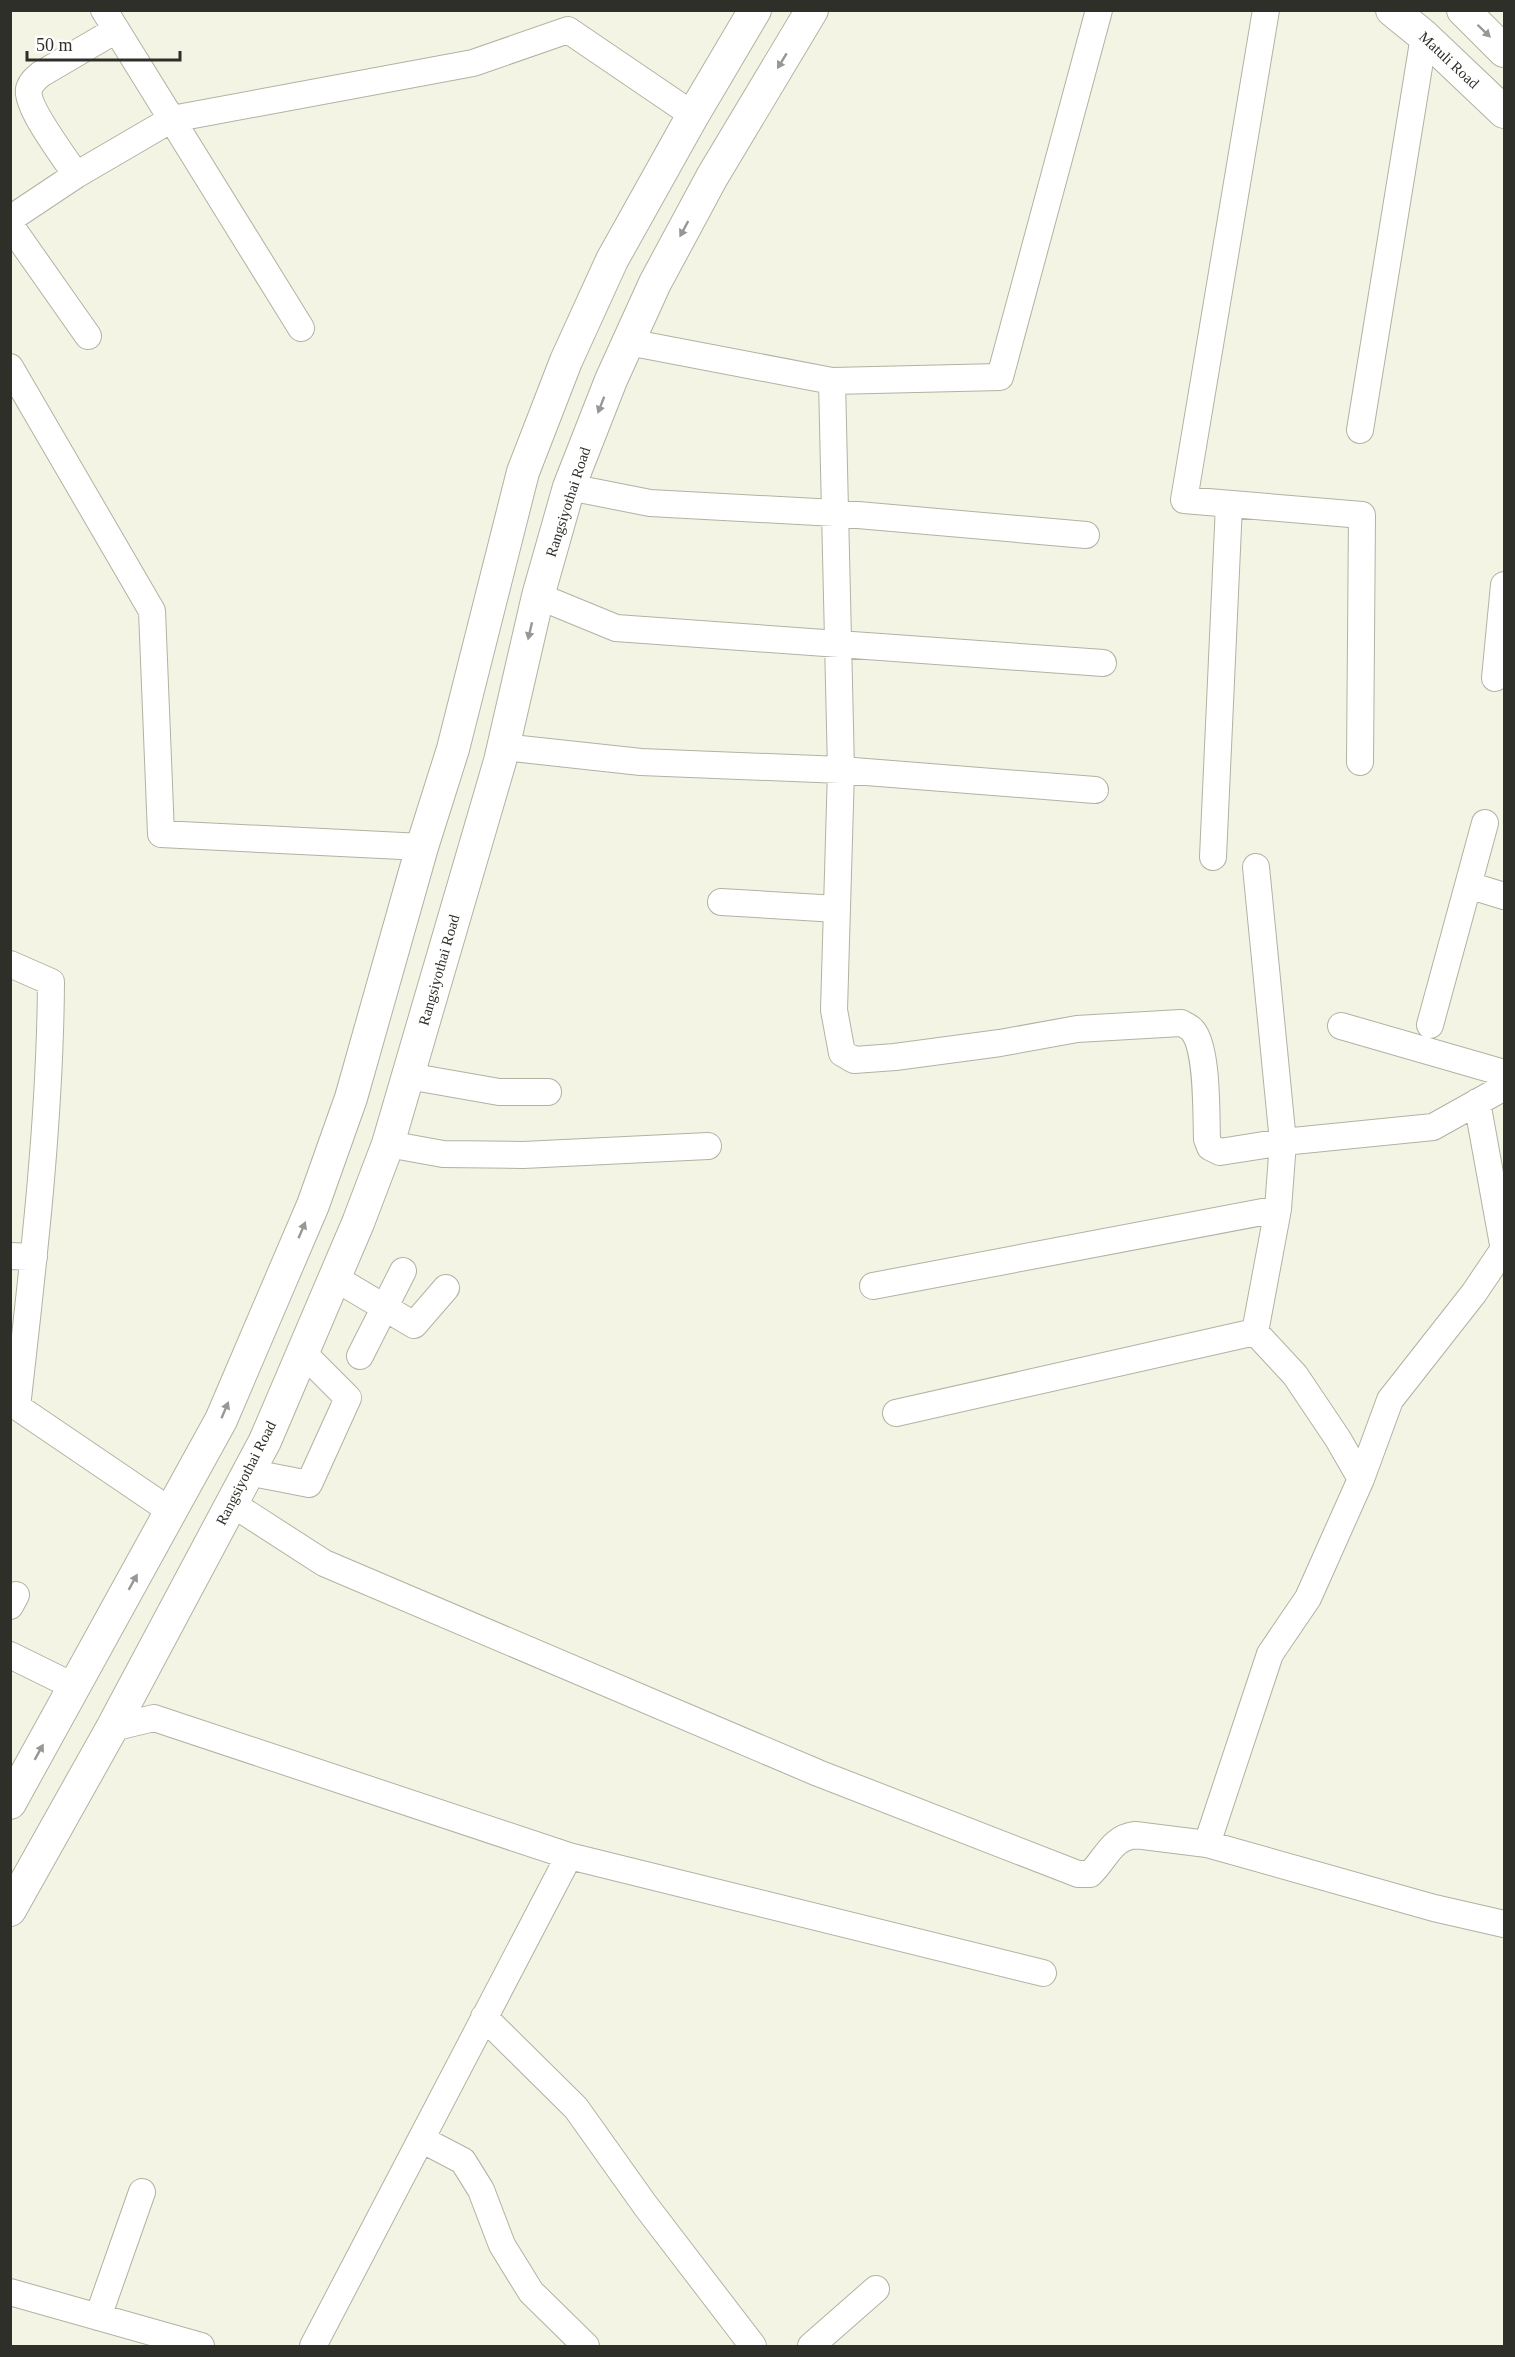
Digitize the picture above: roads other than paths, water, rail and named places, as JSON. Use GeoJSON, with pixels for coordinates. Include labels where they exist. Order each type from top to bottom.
{"type":"FeatureCollection","features":[{"type":"Feature","properties":{"kind":"main road"},"geometry":{"type":"LineString","coordinates":[[10,1803],[221,1420],[313,1205],[351,1098],[422,847],[453,749],[528,460],[566,361],[612,260],[755,10]]}},
{"type":"Feature","properties":{"kind":"main road","name":"Rangsiyothai Road"},"geometry":{"type":"LineString","coordinates":[[10,1910],[112,1728],[265,1441],[303,1353],[388,1144],[501,754],[538,596],[569,488],[611,380],[656,283],[712,177],[812,10]]}},
{"type":"Feature","properties":{"kind":"main road","name":"Matuli Road"},"geometry":{"type":"LineString","coordinates":[[1392,10],[1424,36],[1504,112]]}},
{"type":"Feature","properties":{"kind":"main road"},"geometry":{"type":"LineString","coordinates":[[1463,10],[1504,51]]}},
{"type":"Feature","properties":{"kind":"main road"},"geometry":{"type":"LineString","coordinates":[[453,749],[501,754]]}},
{"type":"Feature","properties":{"kind":"street"},"geometry":{"type":"LineString","coordinates":[[628,342],[832,381],[1000,377],[1099,10]]}},
{"type":"Feature","properties":{"kind":"street"},"geometry":{"type":"LineString","coordinates":[[1266,10],[1184,500],[1362,515],[1360,762]]}},
{"type":"Feature","properties":{"kind":"street"},"geometry":{"type":"LineString","coordinates":[[76,175],[31,106],[28,91],[41,74],[110,20],[301,328]]}},
{"type":"Feature","properties":{"kind":"street"},"geometry":{"type":"LineString","coordinates":[[10,219],[76,175],[172,119],[473,63],[568,30],[693,115]]}},
{"type":"Feature","properties":{"kind":"street"},"geometry":{"type":"LineString","coordinates":[[1360,430],[1424,36]]}},
{"type":"Feature","properties":{"kind":"street"},"geometry":{"type":"LineString","coordinates":[[10,225],[88,336]]}},
{"type":"Feature","properties":{"kind":"street"},"geometry":{"type":"LineString","coordinates":[[10,367],[152,611],[161,834],[422,847]]}},
{"type":"Feature","properties":{"kind":"street"},"geometry":{"type":"LineString","coordinates":[[832,381],[841,770],[834,1010],[842,1053],[854,1060],[895,1057],[1000,1043],[1077,1029],[1181,1023],[1188,1026],[1196,1037],[1204,1072],[1207,1138],[1210,1147],[1220,1152],[1283,1142],[1433,1127],[1477,1102],[1504,1083]]}},
{"type":"Feature","properties":{"kind":"street"},"geometry":{"type":"LineString","coordinates":[[569,488],[650,503],[835,513],[1086,535]]}},
{"type":"Feature","properties":{"kind":"street"},"geometry":{"type":"LineString","coordinates":[[1213,856],[1229,505]]}},
{"type":"Feature","properties":{"kind":"street"},"geometry":{"type":"LineString","coordinates":[[1495,678],[1501,644],[1504,585]]}},
{"type":"Feature","properties":{"kind":"street"},"geometry":{"type":"LineString","coordinates":[[538,596],[616,628],[1102,663]]}},
{"type":"Feature","properties":{"kind":"street"},"geometry":{"type":"LineString","coordinates":[[501,754],[841,770],[1095,790]]}},
{"type":"Feature","properties":{"kind":"street"},"geometry":{"type":"LineString","coordinates":[[1430,1025],[1485,823]]}},
{"type":"Feature","properties":{"kind":"street"},"geometry":{"type":"LineString","coordinates":[[1255,1332],[1278,1209],[1283,1142],[1256,867]]}},
{"type":"Feature","properties":{"kind":"street"},"geometry":{"type":"LineString","coordinates":[[1468,885],[1504,896]]}},
{"type":"Feature","properties":{"kind":"street"},"geometry":{"type":"LineString","coordinates":[[721,903],[837,909]]}},
{"type":"Feature","properties":{"kind":"street"},"geometry":{"type":"LineString","coordinates":[[10,964],[51,982],[51,1039],[22,1257],[14,1404],[172,1512]]}},
{"type":"Feature","properties":{"kind":"street"},"geometry":{"type":"LineString","coordinates":[[1341,1026],[1504,1083]]}},
{"type":"Feature","properties":{"kind":"street"},"geometry":{"type":"LineString","coordinates":[[408,1076],[499,1092],[548,1092]]}},
{"type":"Feature","properties":{"kind":"street"},"geometry":{"type":"LineString","coordinates":[[1207,1844],[1270,1654],[1308,1598],[1361,1479],[1390,1400],[1474,1293],[1504,1250],[1477,1102]]}},
{"type":"Feature","properties":{"kind":"street"},"geometry":{"type":"LineString","coordinates":[[388,1144],[443,1154],[523,1155],[708,1146]]}},
{"type":"Feature","properties":{"kind":"street"},"geometry":{"type":"LineString","coordinates":[[873,1286],[1278,1209]]}},
{"type":"Feature","properties":{"kind":"street"},"geometry":{"type":"LineString","coordinates":[[360,1356],[404,1271]]}},
{"type":"Feature","properties":{"kind":"street"},"geometry":{"type":"LineString","coordinates":[[334,1278],[414,1325],[446,1288]]}},
{"type":"Feature","properties":{"kind":"street"},"geometry":{"type":"LineString","coordinates":[[1255,1332],[1295,1375],[1338,1439],[1361,1479]]}},
{"type":"Feature","properties":{"kind":"street"},"geometry":{"type":"LineString","coordinates":[[896,1413],[1255,1332]]}},
{"type":"Feature","properties":{"kind":"street"},"geometry":{"type":"LineString","coordinates":[[248,1472],[309,1484],[344,1409],[348,1398],[303,1353]]}},
{"type":"Feature","properties":{"kind":"street"},"geometry":{"type":"LineString","coordinates":[[231,1503],[324,1563],[818,1773],[1077,1874],[1090,1874],[1114,1843],[1129,1836],[1207,1844],[1392,1896],[1504,1924]]}},
{"type":"Feature","properties":{"kind":"street"},"geometry":{"type":"LineString","coordinates":[[10,1654],[75,1687]]}},
{"type":"Feature","properties":{"kind":"street"},"geometry":{"type":"LineString","coordinates":[[112,1728],[154,1719],[569,1856],[1042,1973]]}},
{"type":"Feature","properties":{"kind":"street"},"geometry":{"type":"LineString","coordinates":[[313,2346],[569,1856]]}},
{"type":"Feature","properties":{"kind":"street"},"geometry":{"type":"LineString","coordinates":[[484,2017],[576,2108],[645,2205],[753,2346]]}},
{"type":"Feature","properties":{"kind":"street"},"geometry":{"type":"LineString","coordinates":[[421,2139],[463,2161],[481,2190],[502,2245],[531,2292],[586,2346]]}},
{"type":"Feature","properties":{"kind":"street"},"geometry":{"type":"LineString","coordinates":[[98,2317],[142,2192]]}},
{"type":"Feature","properties":{"kind":"street"},"geometry":{"type":"LineString","coordinates":[[811,2346],[876,2289]]}},
{"type":"Feature","properties":{"kind":"street"},"geometry":{"type":"LineString","coordinates":[[10,2292],[201,2346]]}}]}
